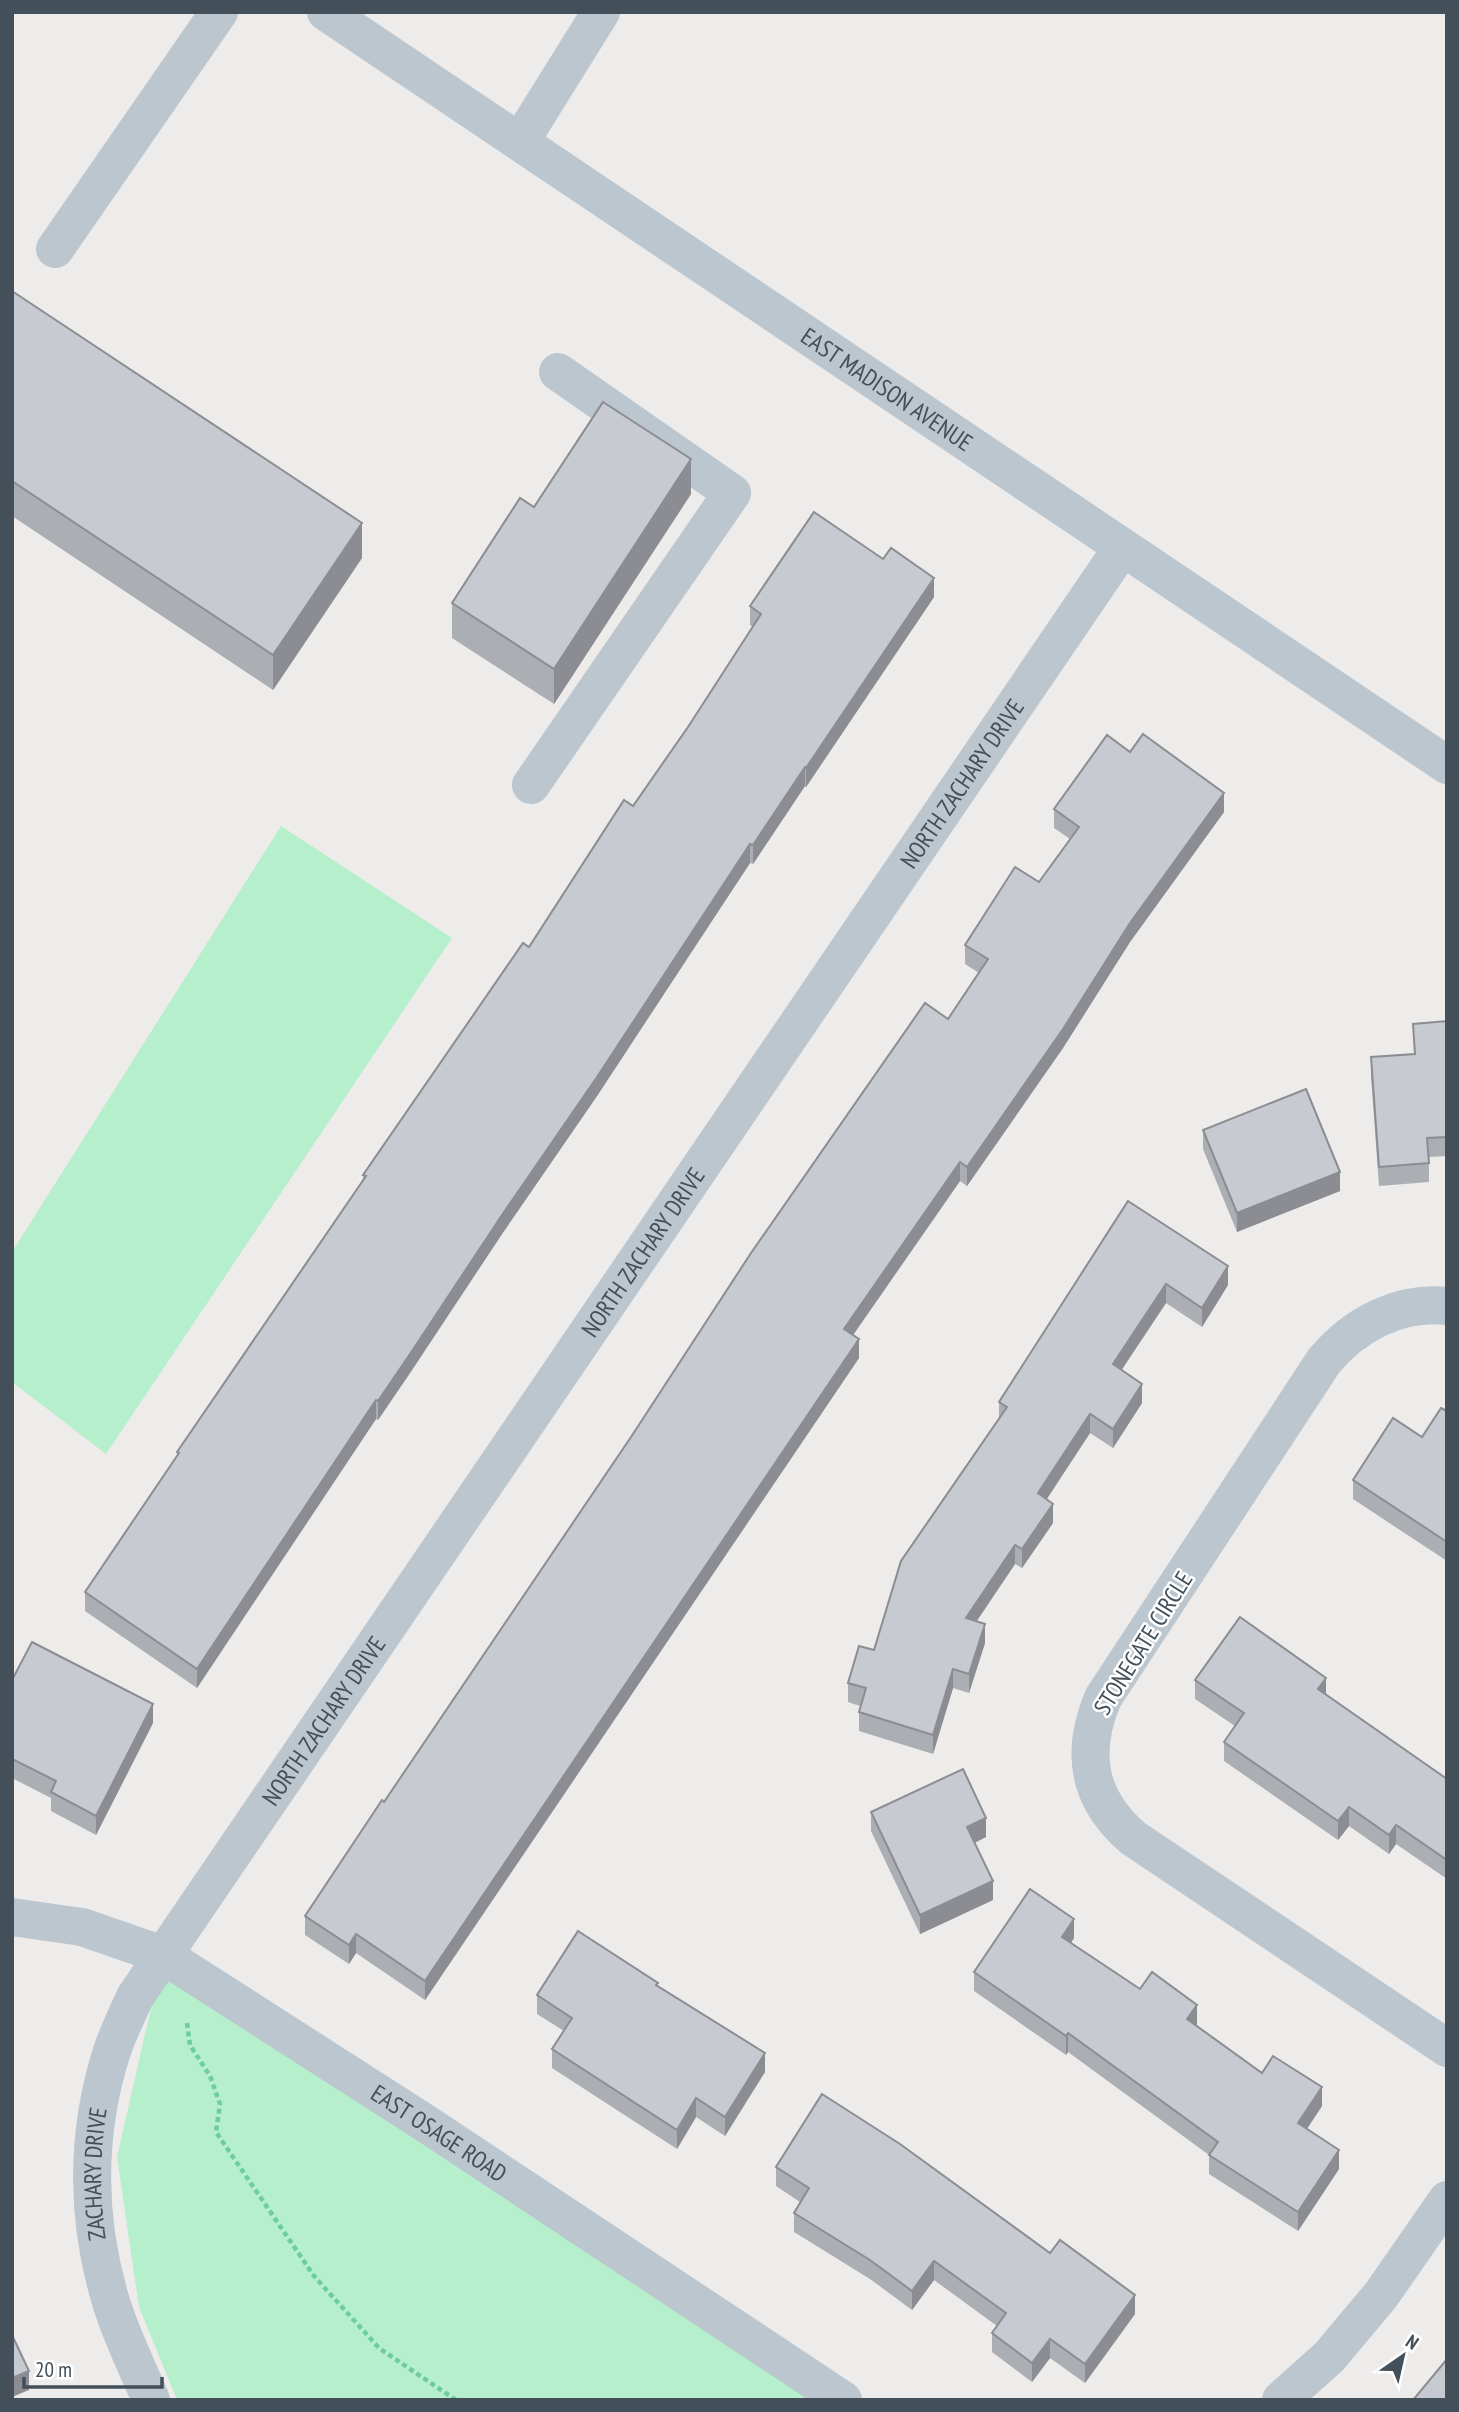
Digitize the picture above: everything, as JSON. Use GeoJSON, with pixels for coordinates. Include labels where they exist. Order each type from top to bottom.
{"type":"FeatureCollection","features":[{"type":"Feature","properties":{"kind":"street"},"geometry":{"type":"LineString","coordinates":[[55,249],[219,12]]}},
{"type":"Feature","properties":{"kind":"street","name":"EAST MADISON AVENUE"},"geometry":{"type":"LineString","coordinates":[[326,12],[1447,765]]}},
{"type":"Feature","properties":{"kind":"street"},"geometry":{"type":"LineString","coordinates":[[520,142],[601,12]]}},
{"type":"Feature","properties":{"kind":"street"},"geometry":{"type":"LineString","coordinates":[[531,785],[732,493],[558,372]]}},
{"type":"Feature","properties":{"kind":"street","name":"NORTH ZACHARY DRIVE"},"geometry":{"type":"LineString","coordinates":[[163,1955],[1122,548]]}},
{"type":"Feature","properties":{"kind":"street","name":"STONEGATE CIRCLE"},"geometry":{"type":"LineString","coordinates":[[1447,1306],[1396,1310],[1374,1319],[1339,1343],[1324,1361],[1103,1698],[1090,1737],[1090,1758],[1098,1794],[1119,1826],[1133,1838],[1447,2049]]}},
{"type":"Feature","properties":{"kind":"street","name":"EAST OSAGE ROAD"},"geometry":{"type":"LineString","coordinates":[[12,1917],[82,1927],[163,1955],[425,2123],[843,2400]]}},
{"type":"Feature","properties":{"kind":"street","name":"ZACHARY DRIVE"},"geometry":{"type":"LineString","coordinates":[[151,2400],[113,2307],[97,2246],[91,2184],[96,2110],[112,2050],[135,1997],[163,1955]]}},
{"type":"Feature","properties":{"kind":"street"},"geometry":{"type":"LineString","coordinates":[[1281,2400],[1329,2357],[1381,2295],[1447,2200]]}},
{"type":"Feature","properties":{"kind":"path"},"geometry":{"type":"LineString","coordinates":[[186,2015],[190,2045],[210,2076],[220,2105],[216,2132],[314,2276],[379,2348],[456,2400]]}},
{"type":"Feature","properties":{"kind":"green space"},"geometry":{"type":"Polygon","coordinates":[[[281,826],[452,938],[106,1454],[12,1382],[12,1252],[281,826]]]}},
{"type":"Feature","properties":{"kind":"green space"},"geometry":{"type":"Polygon","coordinates":[[[163,1955],[843,2400],[177,2400],[139,2307],[117,2157],[163,1955]]]}},
{"type":"Feature","properties":{"kind":"building"},"geometry":{"type":"Polygon","coordinates":[[[12,291],[362,523],[273,655],[12,481],[12,291]]]}},
{"type":"Feature","properties":{"kind":"building"},"geometry":{"type":"Polygon","coordinates":[[[603,402],[691,459],[554,669],[452,603],[520,498],[534,507],[603,402]]]}},
{"type":"Feature","properties":{"kind":"building"},"geometry":{"type":"Polygon","coordinates":[[[814,512],[883,559],[891,548],[934,578],[753,845],[750,844],[597,1077],[378,1401],[376,1400],[197,1669],[85,1592],[179,1453],[177,1452],[366,1176],[363,1175],[523,943],[529,947],[624,800],[633,806],[688,727],[761,614],[750,606],[814,512]]]}},
{"type":"Feature","properties":{"kind":"building"},"geometry":{"type":"Polygon","coordinates":[[[1143,734],[1224,793],[1130,923],[1063,1029],[967,1167],[960,1162],[844,1329],[859,1339],[425,1981],[356,1934],[349,1945],[305,1916],[631,1437],[751,1253],[925,1003],[948,1019],[988,959],[965,945],[1015,867],[1039,882],[1079,827],[1054,809],[1107,735],[1130,752],[1143,734]]]}},
{"type":"Feature","properties":{"kind":"building"},"geometry":{"type":"Polygon","coordinates":[[[1447,1021],[1447,1137],[1427,1138],[1429,1163],[1379,1167],[1371,1057],[1415,1054],[1413,1024],[1447,1021]]]}},
{"type":"Feature","properties":{"kind":"building"},"geometry":{"type":"Polygon","coordinates":[[[1306,1089],[1340,1172],[1237,1213],[1203,1130],[1306,1089]]]}},
{"type":"Feature","properties":{"kind":"building"},"geometry":{"type":"Polygon","coordinates":[[[1128,1201],[1228,1266],[1202,1308],[1166,1284],[1113,1364],[1142,1384],[1113,1429],[1090,1414],[1038,1493],[1053,1504],[1022,1549],[1015,1545],[966,1618],[985,1624],[969,1674],[953,1669],[933,1735],[859,1712],[866,1688],[848,1683],[859,1646],[874,1650],[901,1561],[1007,1407],[999,1402],[1128,1201]]]}},
{"type":"Feature","properties":{"kind":"building"},"geometry":{"type":"Polygon","coordinates":[[[1441,1408],[1447,1411],[1447,1542],[1353,1480],[1393,1418],[1422,1437],[1441,1408]]]}},
{"type":"Feature","properties":{"kind":"building"},"geometry":{"type":"Polygon","coordinates":[[[1240,1617],[1326,1678],[1318,1689],[1447,1779],[1447,1860],[1396,1825],[1389,1835],[1349,1807],[1338,1821],[1224,1742],[1244,1713],[1195,1680],[1240,1617]]]}},
{"type":"Feature","properties":{"kind":"building"},"geometry":{"type":"Polygon","coordinates":[[[32,1642],[153,1704],[96,1816],[51,1792],[56,1781],[12,1759],[12,1680],[32,1642]]]}},
{"type":"Feature","properties":{"kind":"building"},"geometry":{"type":"Polygon","coordinates":[[[963,1769],[986,1818],[967,1827],[993,1881],[920,1915],[871,1812],[963,1769]]]}},
{"type":"Feature","properties":{"kind":"building"},"geometry":{"type":"Polygon","coordinates":[[[1030,1889],[1074,1919],[1062,1937],[1140,1989],[1152,1972],[1197,2005],[1187,2019],[1262,2073],[1273,2056],[1322,2087],[1298,2123],[1339,2150],[1298,2212],[1209,2155],[1218,2142],[1068,2033],[1066,2036],[974,1972],[1030,1889]]]}},
{"type":"Feature","properties":{"kind":"building"},"geometry":{"type":"Polygon","coordinates":[[[578,1931],[658,1983],[656,1985],[765,2053],[725,2117],[696,2098],[677,2130],[552,2049],[572,2018],[537,1995],[578,1931]]]}},
{"type":"Feature","properties":{"kind":"building"},"geometry":{"type":"Polygon","coordinates":[[[822,2094],[900,2144],[1050,2253],[1060,2240],[1135,2295],[1085,2364],[1050,2339],[1032,2363],[992,2333],[1006,2313],[934,2261],[912,2291],[870,2260],[794,2213],[809,2188],[776,2167],[822,2094]]]}},
{"type":"Feature","properties":{"kind":"building"},"geometry":{"type":"Polygon","coordinates":[[[12,2335],[29,2371],[12,2378],[12,2335]]]}},
{"type":"Feature","properties":{"kind":"building"},"geometry":{"type":"Polygon","coordinates":[[[1447,2359],[1447,2400],[1413,2400],[1447,2359]]]}}]}
